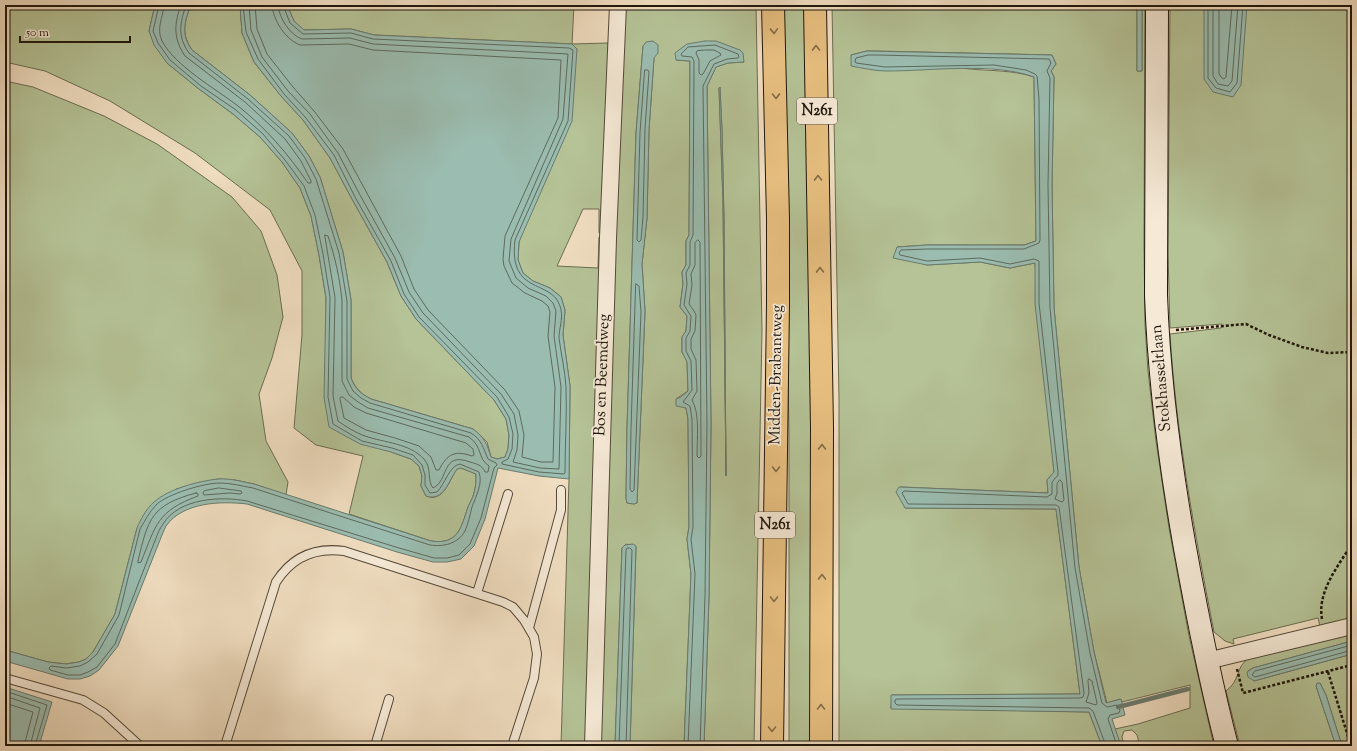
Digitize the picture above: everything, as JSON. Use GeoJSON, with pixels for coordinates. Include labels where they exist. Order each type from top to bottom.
{"type":"FeatureCollection","features":[{"type":"Feature","properties":{"kind":"highway","name":"Midden-Brabantweg"},"geometry":{"type":"LineString","coordinates":[[772,746],[778,304],[778,219],[773,5]]}},
{"type":"Feature","properties":{"kind":"highway","name":"N261"},"geometry":{"type":"LineString","coordinates":[[815,5],[822,428],[821,746]]}},
{"type":"Feature","properties":{"kind":"street","name":"Bos en Beemdweg"},"geometry":{"type":"LineString","coordinates":[[593,746],[607,261],[618,5]]}},
{"type":"Feature","properties":{"kind":"street","name":"Stokhasseltlaan"},"geometry":{"type":"LineString","coordinates":[[1157,5],[1156,295],[1158,339],[1168,443],[1178,505],[1207,661],[1227,746]]}},
{"type":"Feature","properties":{"kind":"street"},"geometry":{"type":"LineString","coordinates":[[1207,661],[1352,626]]}},
{"type":"Feature","properties":{"kind":"lane"},"geometry":{"type":"LineString","coordinates":[[529,628],[561,510],[561,490]]}},
{"type":"Feature","properties":{"kind":"lane"},"geometry":{"type":"LineString","coordinates":[[477,593],[508,494]]}},
{"type":"Feature","properties":{"kind":"lane"},"geometry":{"type":"LineString","coordinates":[[225,746],[276,582],[283,573],[300,558],[313,552],[328,549],[344,551],[477,593],[508,604],[518,613],[529,628],[538,654],[534,678],[512,746]]}},
{"type":"Feature","properties":{"kind":"lane"},"geometry":{"type":"LineString","coordinates":[[5,678],[83,700],[104,713],[140,746]]}},
{"type":"Feature","properties":{"kind":"lane"},"geometry":{"type":"LineString","coordinates":[[375,746],[389,699]]}},
{"type":"Feature","properties":{"kind":"path"},"geometry":{"type":"LineString","coordinates":[[1174,330],[1246,324],[1269,335],[1302,347],[1328,353],[1352,352]]}},
{"type":"Feature","properties":{"kind":"path"},"geometry":{"type":"LineString","coordinates":[[1325,633],[1321,614],[1322,599],[1331,578],[1352,544]]}},
{"type":"Feature","properties":{"kind":"path"},"geometry":{"type":"LineString","coordinates":[[1233,655],[1243,693],[1352,665]]}},
{"type":"Feature","properties":{"kind":"path"},"geometry":{"type":"LineString","coordinates":[[1328,672],[1351,746]]}},
{"type":"Feature","properties":{"kind":"green space"},"geometry":{"type":"Polygon","coordinates":[[[5,5],[155,5],[149,31],[167,63],[260,137],[282,162],[300,188],[311,216],[319,255],[326,298],[326,347],[391,452],[411,459],[419,466],[422,476],[421,486],[426,496],[432,497],[442,493],[457,469],[461,468],[476,474],[476,486],[473,497],[463,522],[453,538],[440,542],[431,541],[349,514],[363,456],[316,445],[294,428],[302,335],[302,271],[270,210],[195,153],[110,101],[45,71],[5,62],[5,5]]]}},
{"type":"Feature","properties":{"kind":"green space"},"geometry":{"type":"Polygon","coordinates":[[[191,5],[240,5],[242,33],[254,62],[281,96],[303,120],[330,158],[387,262],[401,296],[416,319],[494,400],[506,419],[509,435],[508,449],[505,457],[497,459],[491,457],[487,442],[473,429],[371,399],[357,388],[351,378],[351,300],[343,252],[320,177],[309,156],[292,133],[250,95],[192,50],[186,39],[185,33],[185,22],[191,5]]]}},
{"type":"Feature","properties":{"kind":"green space"},"geometry":{"type":"Polygon","coordinates":[[[287,5],[574,5],[572,44],[374,35],[351,29],[303,30],[294,21],[287,5]]]}},
{"type":"Feature","properties":{"kind":"green space"},"geometry":{"type":"Polygon","coordinates":[[[624,5],[756,5],[762,330],[754,746],[704,746],[709,596],[711,424],[707,86],[716,67],[728,63],[744,62],[705,41],[676,60],[690,61],[689,235],[686,241],[686,265],[682,272],[683,284],[680,307],[687,316],[686,331],[682,337],[682,352],[687,361],[688,391],[676,399],[686,408],[688,419],[689,527],[687,539],[691,574],[684,746],[630,746],[636,547],[626,544],[622,548],[615,746],[597,746],[624,5]],[[643,46],[636,133],[627,429],[626,498],[627,503],[634,504],[637,503],[645,311],[642,264],[647,218],[649,129],[654,58],[643,46]],[[720,87],[723,202],[726,476],[724,220],[720,87]]]}},
{"type":"Feature","properties":{"kind":"green space"},"geometry":{"type":"Polygon","coordinates":[[[783,5],[806,5],[811,312],[812,746],[789,746],[789,437],[783,5]]]}},
{"type":"Feature","properties":{"kind":"green space"},"geometry":{"type":"Polygon","coordinates":[[[832,5],[1137,5],[1137,71],[1142,71],[1142,5],[1145,5],[1144,243],[1145,325],[1148,371],[1156,441],[1169,528],[1189,636],[1214,746],[1140,746],[1137,735],[1132,730],[1124,731],[1122,737],[1124,746],[1120,746],[1115,729],[1138,724],[1190,708],[1190,685],[1122,702],[1120,699],[1107,703],[1094,652],[1079,567],[1054,308],[1052,185],[1054,77],[1051,71],[1056,64],[1052,55],[867,51],[851,55],[970,69],[1010,72],[1034,77],[1036,241],[1024,245],[927,245],[897,247],[927,265],[980,262],[1010,268],[1035,263],[1054,472],[1047,480],[1048,493],[900,487],[905,508],[1056,509],[1080,694],[892,695],[891,708],[1089,712],[1102,746],[839,746],[839,399],[832,5]]]}},
{"type":"Feature","properties":{"kind":"green space"},"geometry":{"type":"Polygon","coordinates":[[[1170,5],[1352,5],[1352,623],[1321,630],[1318,618],[1233,639],[1234,644],[1225,641],[1214,632],[1187,484],[1177,409],[1170,334],[1221,328],[1222,324],[1170,328],[1168,252],[1170,5]]]}},
{"type":"Feature","properties":{"kind":"green space"},"geometry":{"type":"Polygon","coordinates":[[[608,43],[603,233],[599,233],[599,209],[583,209],[557,266],[598,268],[599,237],[603,237],[588,746],[561,746],[569,479],[570,386],[563,335],[565,310],[561,297],[550,288],[533,281],[523,273],[518,260],[519,242],[577,49],[572,44],[608,43]]]}},
{"type":"Feature","properties":{"kind":"green space"},"geometry":{"type":"Polygon","coordinates":[[[5,81],[33,87],[104,116],[157,144],[232,197],[261,231],[277,275],[283,317],[272,358],[259,394],[266,441],[288,482],[286,495],[254,484],[235,480],[218,479],[176,489],[137,528],[115,614],[93,652],[86,659],[79,662],[66,664],[48,662],[5,650],[5,81]]]}},
{"type":"Feature","properties":{"kind":"green space"},"geometry":{"type":"Polygon","coordinates":[[[1352,631],[1352,641],[1253,668],[1248,671],[1254,681],[1352,654],[1352,746],[1342,746],[1326,695],[1320,683],[1316,686],[1336,746],[1240,746],[1226,691],[1231,687],[1242,665],[1249,658],[1352,631]]]}},
{"type":"Feature","properties":{"kind":"water"},"geometry":{"type":"Polygon","coordinates":[[[155,5],[191,5],[185,23],[185,34],[192,50],[250,95],[292,133],[309,156],[320,177],[343,252],[351,300],[351,378],[356,388],[371,399],[473,429],[485,441],[491,457],[497,459],[505,457],[508,449],[509,435],[506,419],[494,400],[416,319],[401,296],[387,262],[330,158],[303,120],[281,96],[254,62],[242,33],[240,5],[287,5],[294,21],[304,30],[351,29],[374,35],[572,44],[577,49],[572,121],[519,242],[518,260],[523,273],[533,281],[550,288],[561,297],[565,310],[563,335],[570,386],[569,479],[539,476],[498,468],[485,519],[474,546],[461,559],[447,562],[433,562],[397,552],[247,504],[214,503],[192,508],[173,518],[166,526],[118,646],[99,670],[90,676],[80,679],[68,679],[5,661],[5,650],[48,662],[66,664],[79,662],[86,659],[93,652],[115,614],[140,521],[151,505],[167,493],[184,486],[210,480],[236,480],[254,484],[431,541],[440,542],[453,538],[457,533],[463,522],[476,486],[476,474],[461,468],[457,469],[442,493],[432,497],[426,496],[421,486],[422,476],[419,466],[411,459],[360,444],[329,427],[324,397],[326,298],[311,216],[300,188],[282,162],[260,137],[167,63],[154,45],[149,31],[155,5]]]}},
{"type":"Feature","properties":{"kind":"water"},"geometry":{"type":"Polygon","coordinates":[[[1137,5],[1142,5],[1142,71],[1137,71],[1137,5]]]}},
{"type":"Feature","properties":{"kind":"water"},"geometry":{"type":"Polygon","coordinates":[[[1204,5],[1247,5],[1241,85],[1233,97],[1213,92],[1204,79],[1204,5]]]}},
{"type":"Feature","properties":{"kind":"water"},"geometry":{"type":"Polygon","coordinates":[[[653,41],[658,45],[658,53],[654,58],[649,129],[647,218],[642,264],[645,311],[637,503],[634,504],[627,503],[626,498],[636,133],[643,46],[646,42],[653,41]]]}},
{"type":"Feature","properties":{"kind":"water"},"geometry":{"type":"Polygon","coordinates":[[[716,41],[740,50],[743,53],[744,62],[728,63],[716,67],[707,86],[711,424],[709,596],[704,746],[684,746],[691,574],[687,539],[689,527],[688,419],[686,408],[676,406],[676,399],[688,391],[687,362],[682,352],[682,337],[686,331],[687,316],[680,307],[683,284],[682,272],[686,265],[686,241],[689,235],[690,61],[676,60],[675,53],[687,44],[716,41]]]}},
{"type":"Feature","properties":{"kind":"water"},"geometry":{"type":"Polygon","coordinates":[[[867,51],[1052,55],[1056,64],[1051,71],[1054,77],[1052,185],[1054,308],[1079,567],[1094,652],[1106,703],[1121,699],[1125,715],[1112,719],[1121,746],[1102,746],[1089,712],[891,709],[891,695],[1080,694],[1056,509],[905,508],[896,492],[899,487],[1048,493],[1047,480],[1054,472],[1035,304],[1035,263],[1010,268],[980,262],[927,265],[893,258],[897,247],[927,245],[1024,245],[1036,241],[1034,77],[1018,72],[1000,70],[962,68],[887,71],[851,66],[851,55],[867,51]]]}},
{"type":"Feature","properties":{"kind":"water"},"geometry":{"type":"Polygon","coordinates":[[[720,87],[724,220],[726,476],[723,202],[720,87]]]}},
{"type":"Feature","properties":{"kind":"water"},"geometry":{"type":"Polygon","coordinates":[[[633,544],[636,546],[630,746],[615,746],[622,548],[625,545],[633,544]]]}},
{"type":"Feature","properties":{"kind":"water"},"geometry":{"type":"Polygon","coordinates":[[[1352,641],[1352,654],[1254,681],[1248,677],[1247,672],[1253,668],[1352,641]]]}},
{"type":"Feature","properties":{"kind":"water"},"geometry":{"type":"Polygon","coordinates":[[[1317,683],[1320,683],[1326,695],[1342,746],[1336,746],[1316,686],[1317,683]]]}},
{"type":"Feature","properties":{"kind":"water"},"geometry":{"type":"Polygon","coordinates":[[[5,687],[52,702],[39,746],[5,746],[5,687]]]}},
{"type":"Feature","properties":{"kind":"waterway"},"geometry":{"type":"LineString","coordinates":[[1118,707],[1188,689]]}}]}
